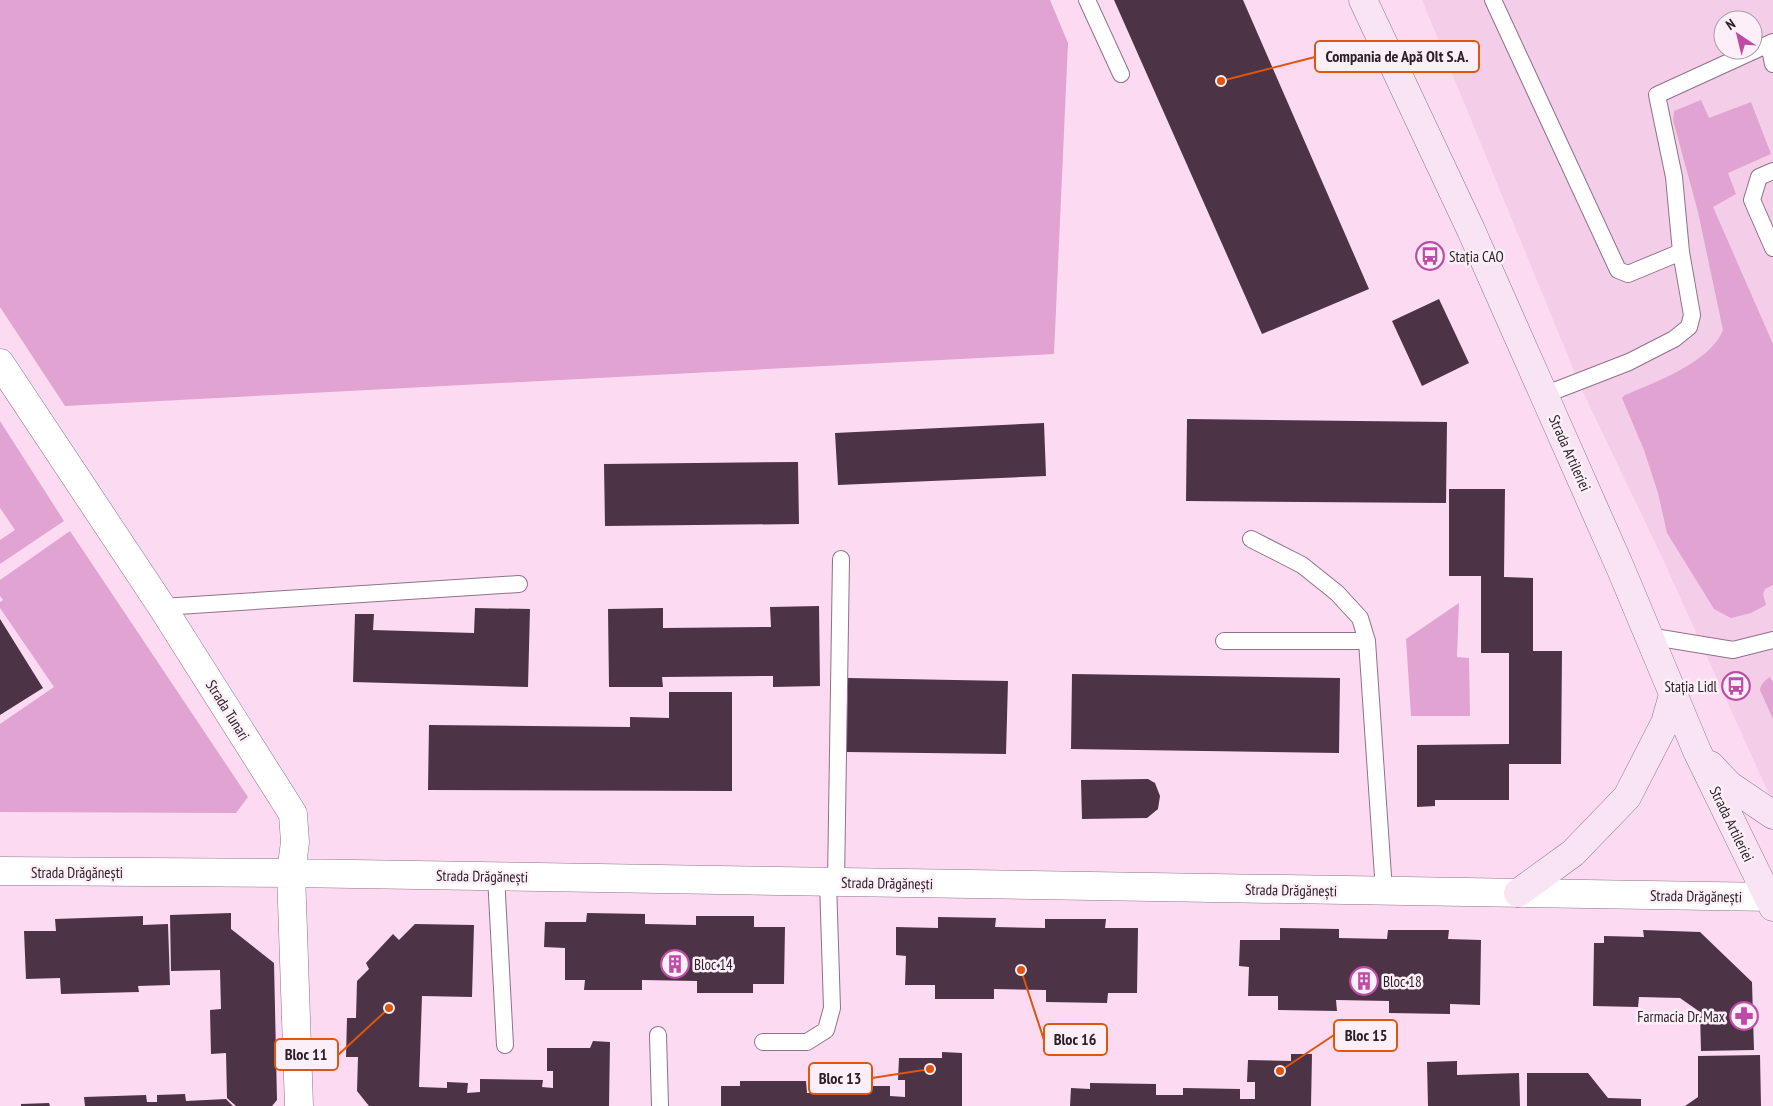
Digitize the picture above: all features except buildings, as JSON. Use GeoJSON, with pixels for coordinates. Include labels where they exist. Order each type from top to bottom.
{"type":"FeatureCollection","features":[{"type":"Feature","properties":{"kind":"main road","name":"Strada Artileriei"},"geometry":{"type":"LineString","coordinates":[[1362,0],[1471,230],[1620,567],[1696,751],[1771,900]]}},
{"type":"Feature","properties":{"kind":"main road"},"geometry":{"type":"LineString","coordinates":[[1518,893],[1573,853],[1627,797],[1665,723],[1673,695]]}},
{"type":"Feature","properties":{"kind":"main road"},"geometry":{"type":"LineString","coordinates":[[1696,751],[1729,786],[1773,815]]}},
{"type":"Feature","properties":{"kind":"street","name":"Strada Tunari"},"geometry":{"type":"LineString","coordinates":[[0,363],[162,607],[294,814],[295,842],[291,873],[300,1106]]}},
{"type":"Feature","properties":{"kind":"street","name":"Strada Drăgănești"},"geometry":{"type":"LineString","coordinates":[[0,871],[496,876],[1518,893],[1771,900]]}},
{"type":"Feature","properties":{"kind":"lane"},"geometry":{"type":"LineString","coordinates":[[1087,0],[1121,74]]}},
{"type":"Feature","properties":{"kind":"lane"},"geometry":{"type":"LineString","coordinates":[[1493,0],[1618,270],[1628,274],[1681,252]]}},
{"type":"Feature","properties":{"kind":"lane"},"geometry":{"type":"LineString","coordinates":[[1544,395],[1629,362],[1674,339],[1689,327],[1692,315],[1681,252],[1674,177],[1657,95],[1771,43],[1773,64]]}},
{"type":"Feature","properties":{"kind":"lane"},"geometry":{"type":"LineString","coordinates":[[1773,172],[1760,177],[1752,200],[1773,248]]}},
{"type":"Feature","properties":{"kind":"lane"},"geometry":{"type":"LineString","coordinates":[[1251,539],[1302,565],[1336,593],[1360,618],[1367,642],[1384,891]]}},
{"type":"Feature","properties":{"kind":"lane"},"geometry":{"type":"LineString","coordinates":[[763,1042],[807,1042],[826,1030],[832,1008],[832,882],[841,559]]}},
{"type":"Feature","properties":{"kind":"lane"},"geometry":{"type":"LineString","coordinates":[[162,607],[519,584]]}},
{"type":"Feature","properties":{"kind":"lane"},"geometry":{"type":"LineString","coordinates":[[1648,636],[1733,650],[1773,640]]}},
{"type":"Feature","properties":{"kind":"lane"},"geometry":{"type":"LineString","coordinates":[[1224,641],[1367,642]]}},
{"type":"Feature","properties":{"kind":"lane"},"geometry":{"type":"LineString","coordinates":[[496,876],[504,1045]]}},
{"type":"Feature","properties":{"kind":"lane"},"geometry":{"type":"LineString","coordinates":[[658,1035],[660,1106]]}},
{"type":"Feature","properties":{"kind":"shaded area"},"geometry":{"type":"Polygon","coordinates":[[[0,0],[1050,0],[1068,43],[1054,354],[65,406],[0,307],[0,0]]]}},
{"type":"Feature","properties":{"kind":"shaded area"},"geometry":{"type":"Polygon","coordinates":[[[1422,0],[1773,0],[1773,803],[1661,555],[1581,388],[1422,0]]]}},
{"type":"Feature","properties":{"kind":"shaded area"},"geometry":{"type":"Polygon","coordinates":[[[1701,100],[1709,118],[1751,102],[1771,154],[1728,173],[1736,194],[1713,207],[1773,344],[1773,585],[1765,589],[1763,594],[1766,605],[1751,613],[1731,618],[1714,609],[1667,533],[1658,493],[1644,450],[1622,398],[1666,378],[1694,361],[1707,352],[1717,341],[1723,330],[1698,212],[1673,120],[1674,111],[1701,100]]]}},
{"type":"Feature","properties":{"kind":"shaded area"},"geometry":{"type":"Polygon","coordinates":[[[0,421],[64,521],[0,564],[0,540],[15,530],[0,508],[0,421]]]}},
{"type":"Feature","properties":{"kind":"shaded area"},"geometry":{"type":"Polygon","coordinates":[[[70,531],[248,797],[236,813],[0,812],[0,724],[54,687],[0,608],[0,602],[3,600],[0,596],[0,580],[70,531]]]}},
{"type":"Feature","properties":{"kind":"shaded area"},"geometry":{"type":"Polygon","coordinates":[[[1459,603],[1457,657],[1469,658],[1470,716],[1411,716],[1406,639],[1459,603]]]}},
{"type":"Feature","properties":{"kind":"shaded area"},"geometry":{"type":"Polygon","coordinates":[[[1770,677],[1773,683],[1773,719],[1760,690],[1764,682],[1770,677]]]}},
{"type":"Feature","properties":{"kind":"place","name":"Compania de Apă Olt S.A."},"geometry":{"type":"Point","coordinates":[1221,81]}},
{"type":"Feature","properties":{"kind":"place","name":"Stația CAO"},"geometry":{"type":"Point","coordinates":[1430,256]}},
{"type":"Feature","properties":{"kind":"place","name":"Stația Lidl"},"geometry":{"type":"Point","coordinates":[1736,686]}},
{"type":"Feature","properties":{"kind":"place","name":"Bloc 14"},"geometry":{"type":"Point","coordinates":[675,964]}},
{"type":"Feature","properties":{"kind":"place","name":"Bloc 16"},"geometry":{"type":"Point","coordinates":[1021,970]}},
{"type":"Feature","properties":{"kind":"place","name":"Bloc 18"},"geometry":{"type":"Point","coordinates":[1364,981]}},
{"type":"Feature","properties":{"kind":"place","name":"Bloc 11"},"geometry":{"type":"Point","coordinates":[389,1008]}},
{"type":"Feature","properties":{"kind":"place","name":"Farmacia Dr. Max"},"geometry":{"type":"Point","coordinates":[1744,1016]}},
{"type":"Feature","properties":{"kind":"place","name":"Bloc 13"},"geometry":{"type":"Point","coordinates":[930,1069]}},
{"type":"Feature","properties":{"kind":"place","name":"Bloc 15"},"geometry":{"type":"Point","coordinates":[1280,1071]}}]}
